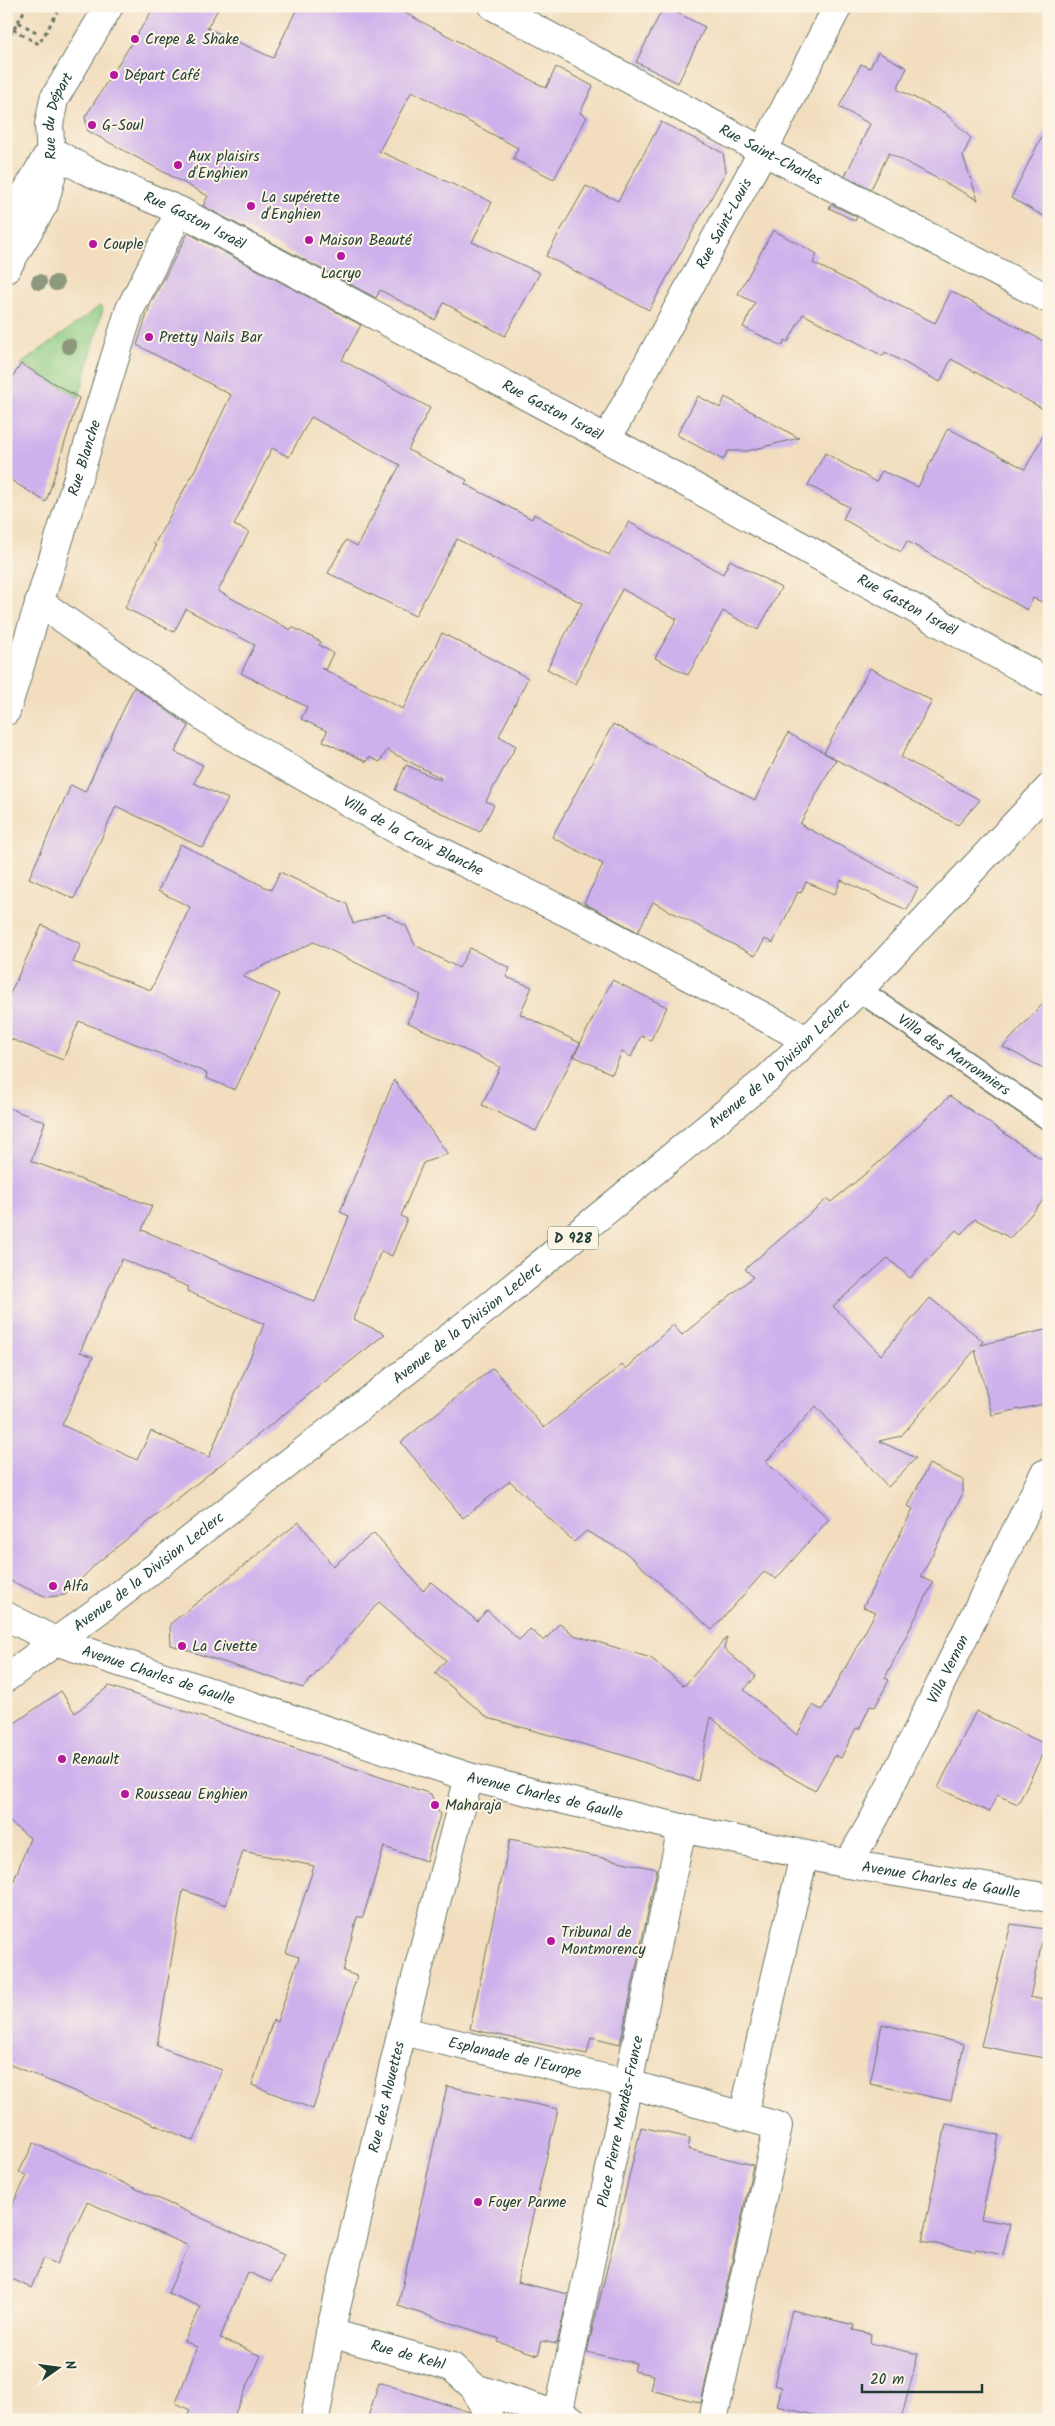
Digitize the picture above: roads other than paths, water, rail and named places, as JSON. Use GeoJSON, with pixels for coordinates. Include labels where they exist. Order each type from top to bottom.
{"type":"FeatureCollection","features":[{"type":"Feature","properties":{"kind":"street","name":"Rue du Départ"},"geometry":{"type":"LineString","coordinates":[[6,227],[50,150],[49,125],[54,99],[109,6]]}},
{"type":"Feature","properties":{"kind":"street","name":"Rue Saint-Charles"},"geometry":{"type":"LineString","coordinates":[[494,6],[763,151],[1049,299]]}},
{"type":"Feature","properties":{"kind":"street","name":"Rue Saint-Louis"},"geometry":{"type":"LineString","coordinates":[[607,439],[763,151],[838,6]]}},
{"type":"Feature","properties":{"kind":"street","name":"Rue Gaston Israël"},"geometry":{"type":"LineString","coordinates":[[50,150],[85,170],[180,211],[607,439],[1049,683]]}},
{"type":"Feature","properties":{"kind":"street"},"geometry":{"type":"LineString","coordinates":[[6,269],[44,204],[52,174],[50,150]]}},
{"type":"Feature","properties":{"kind":"street","name":"Rue Blanche"},"geometry":{"type":"LineString","coordinates":[[6,711],[130,309],[180,211]]}},
{"type":"Feature","properties":{"kind":"street","name":"Villa de la Croix Blanche"},"geometry":{"type":"LineString","coordinates":[[39,602],[224,731],[399,831],[593,925],[807,1040]]}},
{"type":"Feature","properties":{"kind":"street","name":"Avenue de la Division Leclerc"},"geometry":{"type":"LineString","coordinates":[[6,1678],[118,1597],[491,1305],[768,1078],[858,990],[1049,788]]}},
{"type":"Feature","properties":{"kind":"street","name":"Villa Vernon"},"geometry":{"type":"LineString","coordinates":[[848,1864],[875,1818],[1044,1474]]}},
{"type":"Feature","properties":{"kind":"street","name":"Avenue Charles de Gaulle"},"geometry":{"type":"LineString","coordinates":[[6,1616],[55,1641],[469,1777],[804,1855],[1049,1898]]}},
{"type":"Feature","properties":{"kind":"street","name":"Rue des Alouettes"},"geometry":{"type":"LineString","coordinates":[[315,2420],[330,2333],[402,2031],[469,1777]]}},
{"type":"Feature","properties":{"kind":"street","name":"Place Pierre Mendès-France"},"geometry":{"type":"LineString","coordinates":[[565,2417],[629,2084],[682,1828]]}},
{"type":"Feature","properties":{"kind":"street"},"geometry":{"type":"LineString","coordinates":[[744,2117],[804,1855]]}},
{"type":"Feature","properties":{"kind":"street","name":"Esplanade de l'Europe"},"geometry":{"type":"LineString","coordinates":[[402,2031],[629,2084],[778,2126],[713,2420]]}},
{"type":"Feature","properties":{"kind":"street","name":"Rue de Kehl"},"geometry":{"type":"LineString","coordinates":[[330,2333],[452,2367],[475,2388],[490,2420]]}},
{"type":"Feature","properties":{"kind":"street"},"geometry":{"type":"LineString","coordinates":[[475,2388],[565,2417]]}},
{"type":"Feature","properties":{"kind":"lane","name":"Villa des Marronniers"},"geometry":{"type":"LineString","coordinates":[[858,990],[1049,1119]]}},
{"type":"Feature","properties":{"kind":"place","name":"Crepe & Shake"},"geometry":{"type":"Point","coordinates":[135,39]}},
{"type":"Feature","properties":{"kind":"place","name":"Départ Café"},"geometry":{"type":"Point","coordinates":[114,75]}},
{"type":"Feature","properties":{"kind":"place","name":"G-Soul"},"geometry":{"type":"Point","coordinates":[92,125]}},
{"type":"Feature","properties":{"kind":"place","name":"Aux plaisirs d'Enghien"},"geometry":{"type":"Point","coordinates":[178,165]}},
{"type":"Feature","properties":{"kind":"place","name":"La supérette d'Enghien"},"geometry":{"type":"Point","coordinates":[251,206]}},
{"type":"Feature","properties":{"kind":"place","name":"Maison Beauté"},"geometry":{"type":"Point","coordinates":[309,240]}},
{"type":"Feature","properties":{"kind":"place","name":"Couple"},"geometry":{"type":"Point","coordinates":[93,244]}},
{"type":"Feature","properties":{"kind":"place","name":"Lacryo"},"geometry":{"type":"Point","coordinates":[341,256]}},
{"type":"Feature","properties":{"kind":"place","name":"Pretty Nails Bar"},"geometry":{"type":"Point","coordinates":[149,337]}},
{"type":"Feature","properties":{"kind":"place","name":"Alfa"},"geometry":{"type":"Point","coordinates":[53,1586]}},
{"type":"Feature","properties":{"kind":"place","name":"La Civette"},"geometry":{"type":"Point","coordinates":[182,1646]}},
{"type":"Feature","properties":{"kind":"place","name":"Renault"},"geometry":{"type":"Point","coordinates":[62,1759]}},
{"type":"Feature","properties":{"kind":"place","name":"Rousseau Enghien"},"geometry":{"type":"Point","coordinates":[125,1794]}},
{"type":"Feature","properties":{"kind":"place","name":"Maharaja"},"geometry":{"type":"Point","coordinates":[435,1805]}},
{"type":"Feature","properties":{"kind":"place","name":"Tribunal de Montmorency"},"geometry":{"type":"Point","coordinates":[551,1941]}},
{"type":"Feature","properties":{"kind":"place","name":"Foyer Parme"},"geometry":{"type":"Point","coordinates":[478,2202]}}]}
